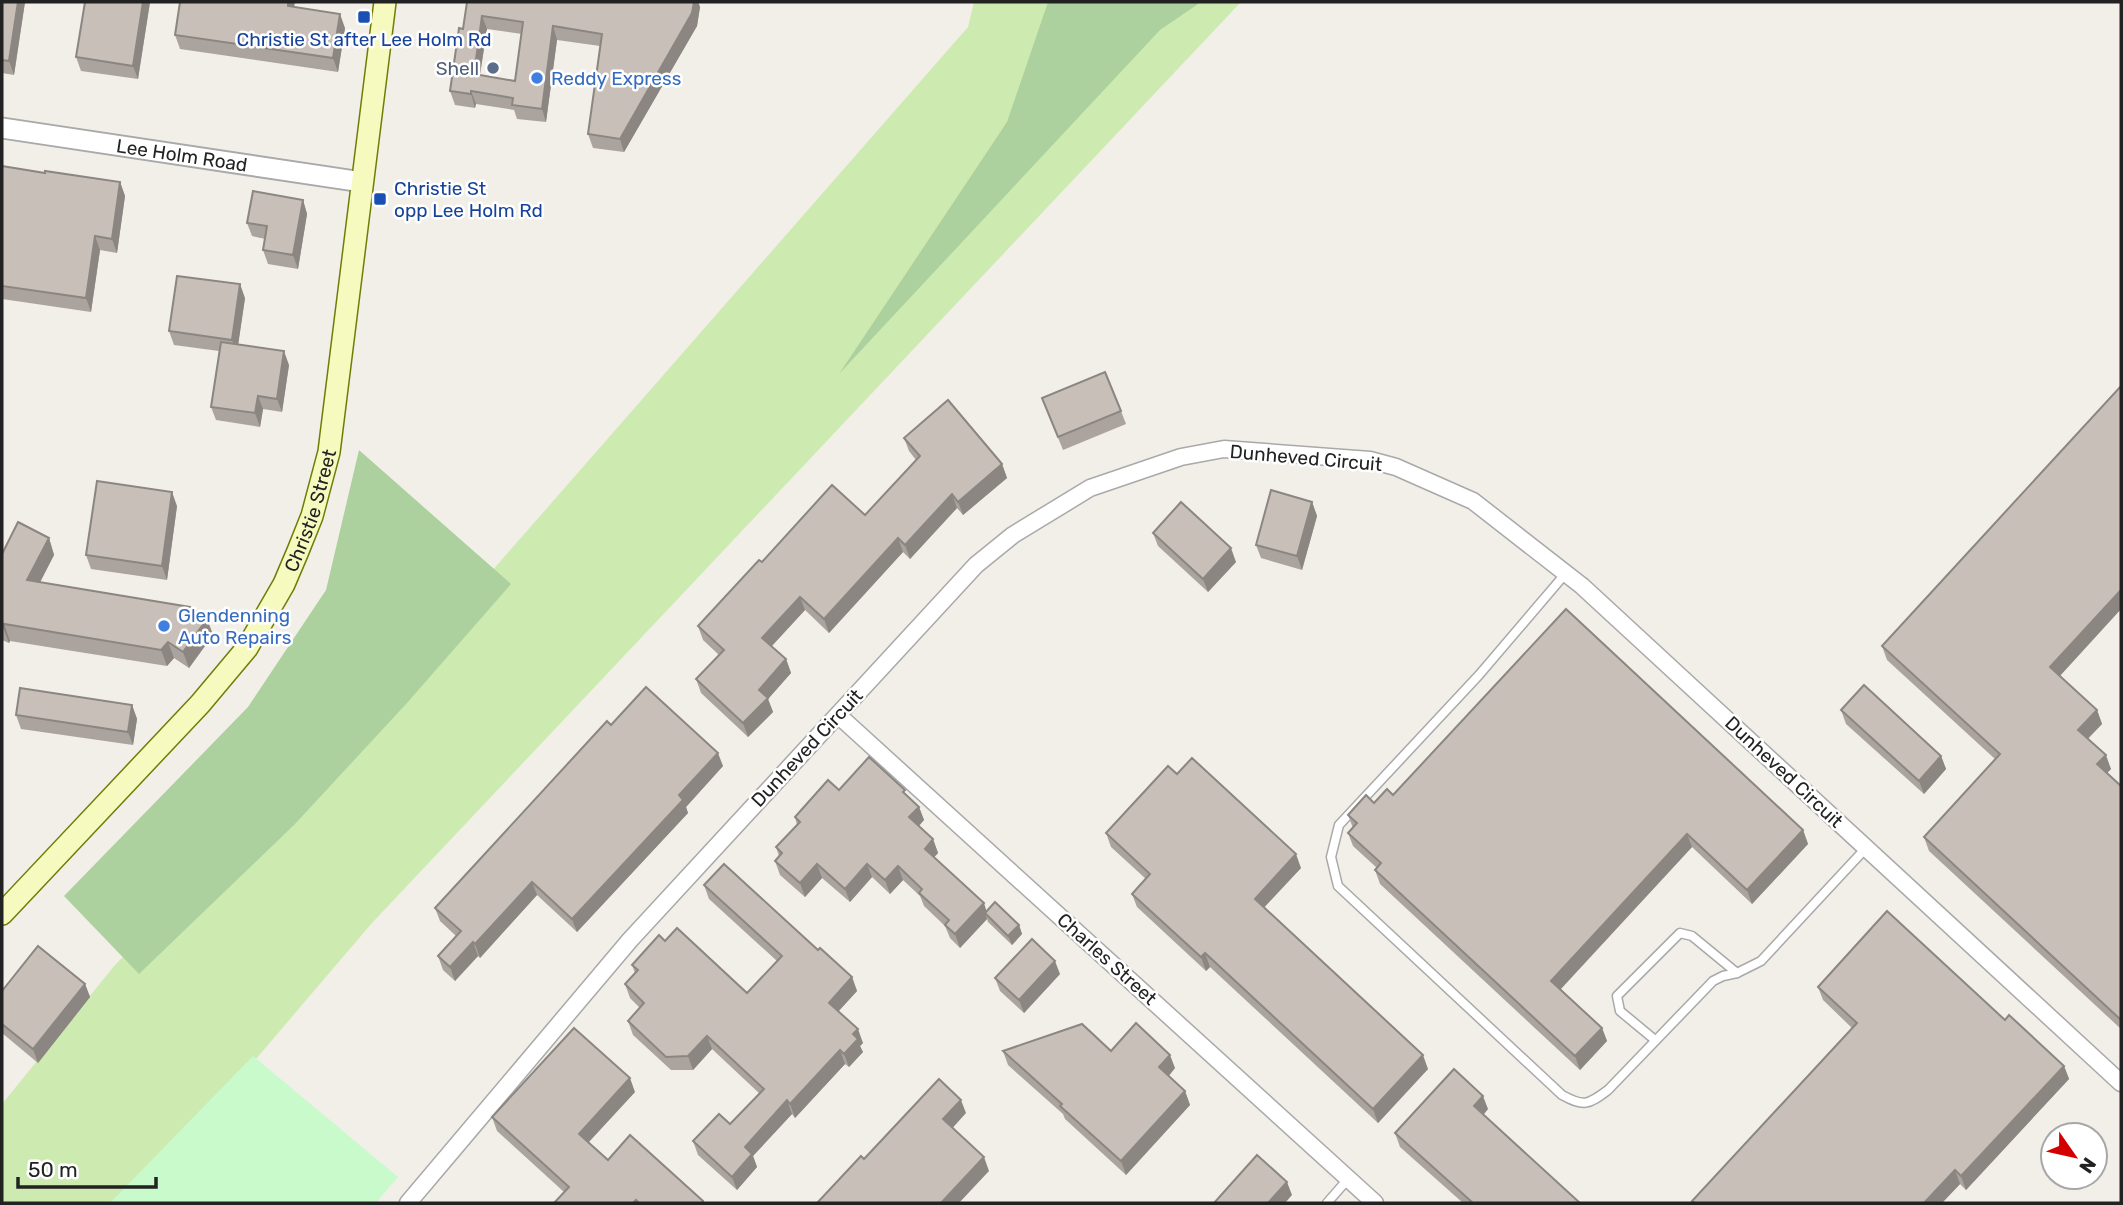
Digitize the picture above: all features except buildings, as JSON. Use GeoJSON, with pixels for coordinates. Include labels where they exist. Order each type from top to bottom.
{"type":"FeatureCollection","features":[{"type":"Feature","properties":{"kind":"main road","name":"Christie Street"},"geometry":{"type":"LineString","coordinates":[[2,914],[226,675],[247,648],[284,584],[312,516],[329,452],[385,2]]}},
{"type":"Feature","properties":{"kind":"street","name":"Lee Holm Road"},"geometry":{"type":"LineString","coordinates":[[2,128],[362,182]]}},
{"type":"Feature","properties":{"kind":"street","name":"Dunheved Circuit"},"geometry":{"type":"LineString","coordinates":[[408,1203],[630,940],[975,565],[1013,535],[1090,488],[1181,457],[1224,449],[1370,460],[1396,467],[1473,501],[1566,573],[2121,1083]]}},
{"type":"Feature","properties":{"kind":"street","name":"Charles Street"},"geometry":{"type":"LineString","coordinates":[[838,715],[1375,1203]]}},
{"type":"Feature","properties":{"kind":"lane"},"geometry":{"type":"LineString","coordinates":[[1566,573],[1479,675],[1339,825],[1331,857],[1338,886],[1562,1095],[1577,1104],[1591,1102],[1608,1090],[1713,981],[1760,961],[1866,848]]}},
{"type":"Feature","properties":{"kind":"lane"},"geometry":{"type":"LineString","coordinates":[[1655,1040],[1620,1011],[1617,996],[1680,933],[1692,936],[1737,973]]}},
{"type":"Feature","properties":{"kind":"lane"},"geometry":{"type":"LineString","coordinates":[[1327,1203],[1348,1179]]}},
{"type":"Feature","properties":{"kind":"green space"},"geometry":{"type":"Polygon","coordinates":[[[974,2],[1241,2],[372,923],[226,1094],[118,1203],[2,1203],[2,1104],[115,965],[428,644],[968,27],[974,2]]]}},
{"type":"Feature","properties":{"kind":"green space"},"geometry":{"type":"Polygon","coordinates":[[[1048,2],[1201,2],[1160,30],[839,374],[1007,122],[1048,2]]]}},
{"type":"Feature","properties":{"kind":"green space"},"geometry":{"type":"Polygon","coordinates":[[[359,450],[511,584],[407,703],[295,824],[139,974],[64,896],[248,707],[326,590],[359,450]]]}},
{"type":"Feature","properties":{"kind":"green space"},"geometry":{"type":"Polygon","coordinates":[[[253,1056],[398,1177],[376,1203],[110,1203],[253,1056]]]}},
{"type":"Feature","properties":{"kind":"place","name":"Christie St after Lee Holm Rd"},"geometry":{"type":"Point","coordinates":[364,17]}},
{"type":"Feature","properties":{"kind":"place","name":"Shell"},"geometry":{"type":"Point","coordinates":[493,68]}},
{"type":"Feature","properties":{"kind":"place","name":"Reddy Express"},"geometry":{"type":"Point","coordinates":[537,78]}},
{"type":"Feature","properties":{"kind":"place","name":"Christie St opp Lee Holm Rd"},"geometry":{"type":"Point","coordinates":[380,199]}},
{"type":"Feature","properties":{"kind":"place","name":"Glendenning Auto Repairs"},"geometry":{"type":"Point","coordinates":[164,626]}}]}
